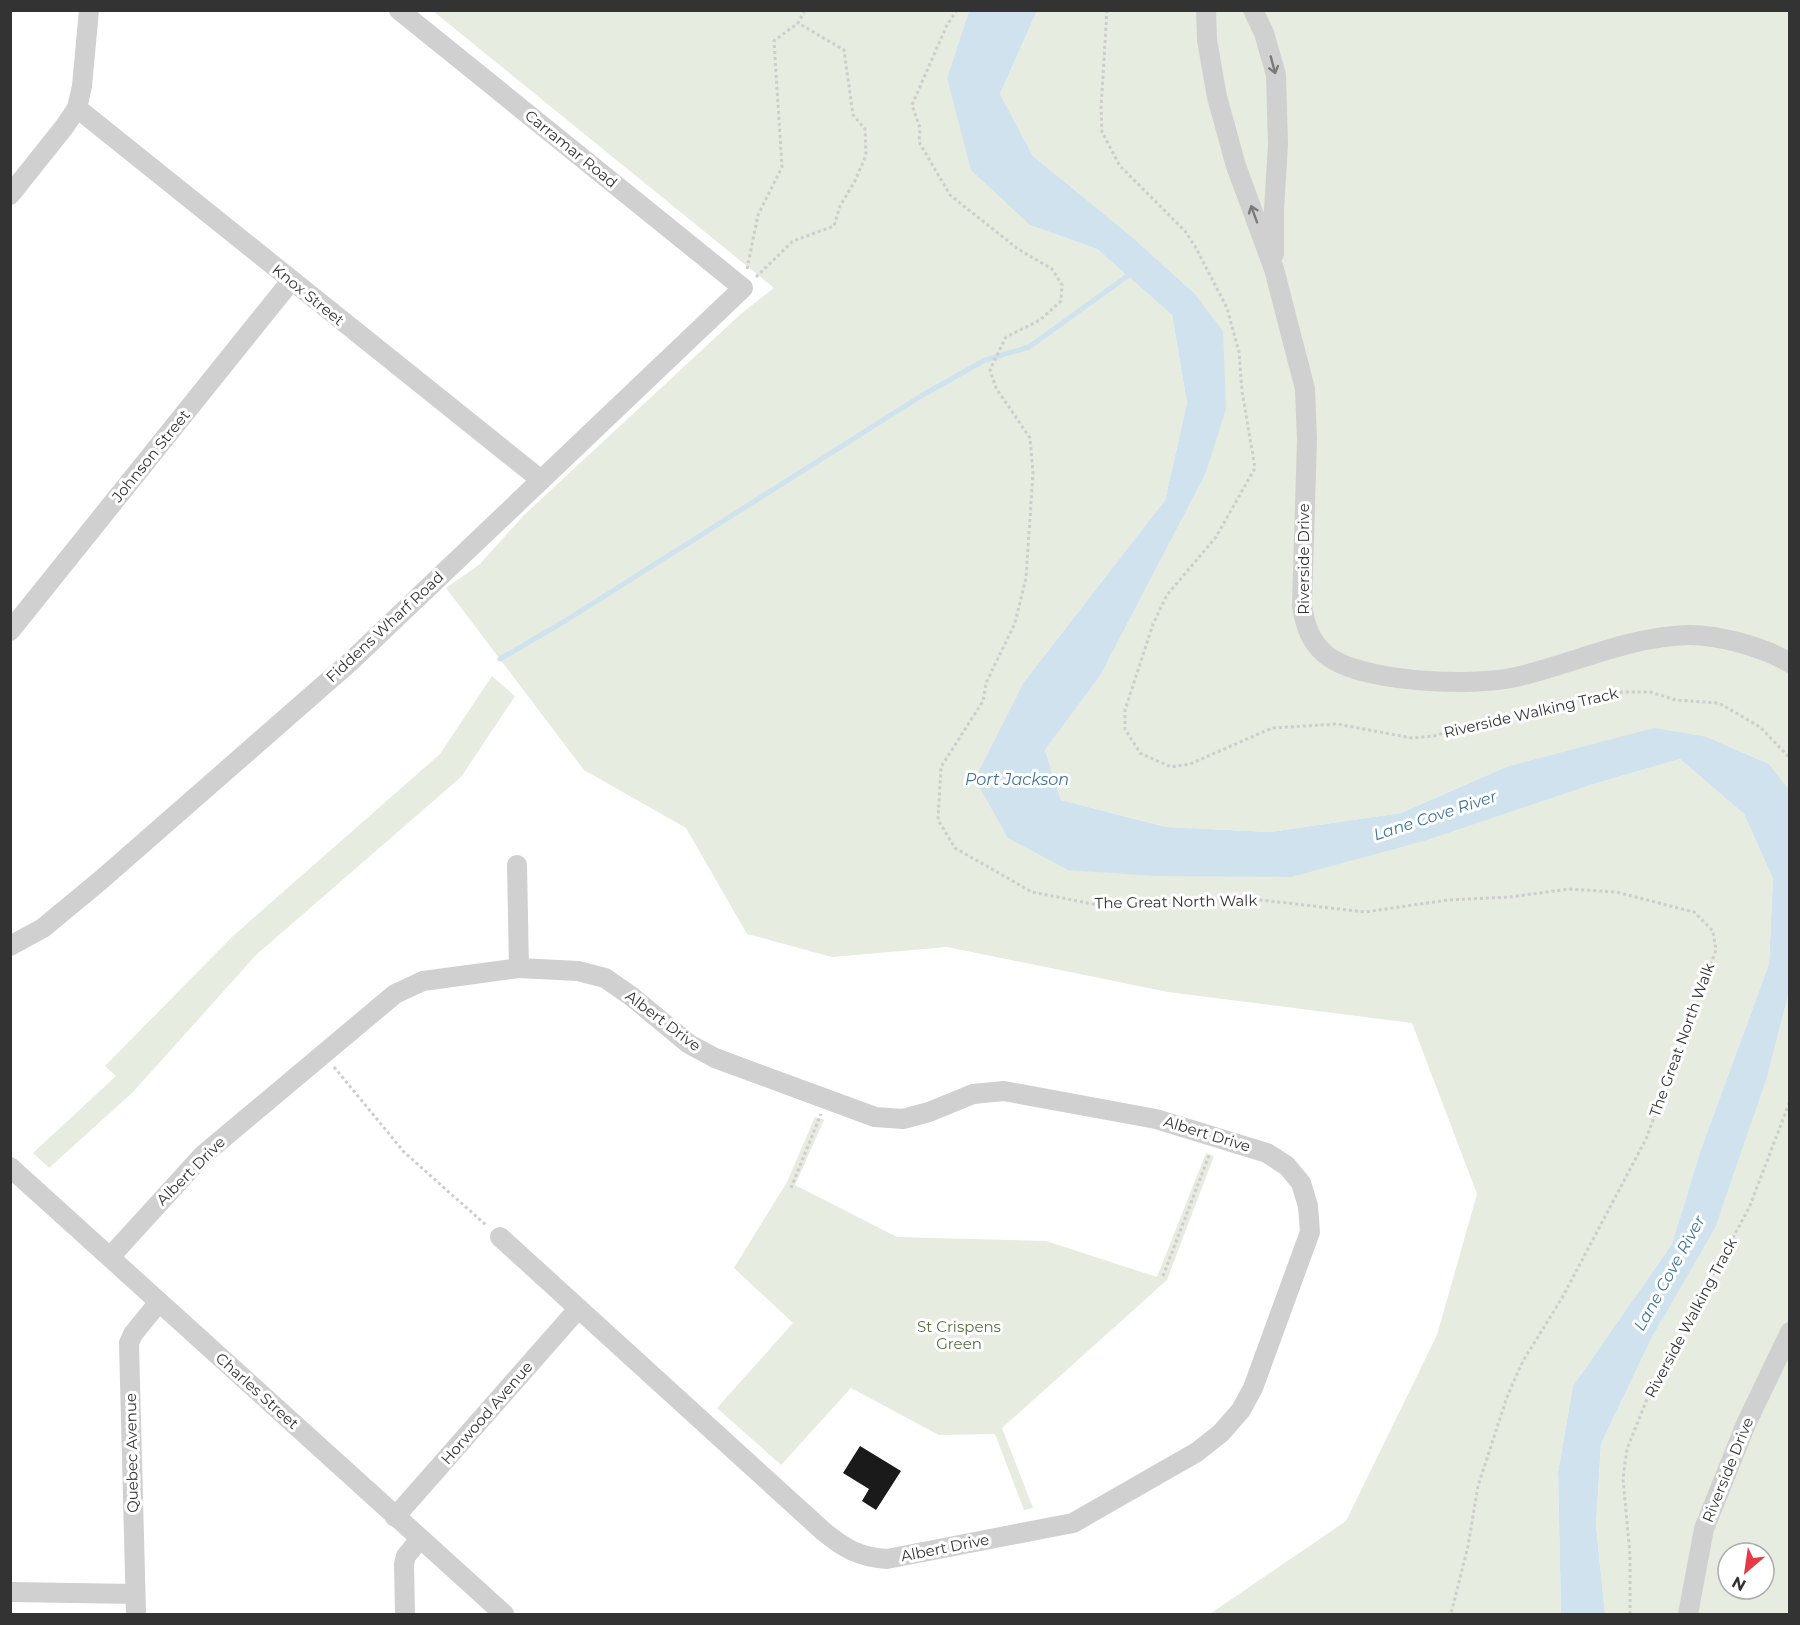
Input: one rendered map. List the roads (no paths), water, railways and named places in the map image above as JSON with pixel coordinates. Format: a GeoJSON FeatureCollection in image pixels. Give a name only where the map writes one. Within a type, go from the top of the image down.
{"type":"FeatureCollection","features":[{"type":"Feature","properties":{"kind":"street"},"geometry":{"type":"LineString","coordinates":[[10,195],[77,108],[82,86],[89,10]]}},
{"type":"Feature","properties":{"kind":"street","name":"Carramar Road"},"geometry":{"type":"LineString","coordinates":[[399,10],[743,288]]}},
{"type":"Feature","properties":{"kind":"street","name":"Riverside Drive"},"geometry":{"type":"LineString","coordinates":[[1206,10],[1207,40],[1217,97],[1236,166],[1274,269],[1305,389],[1307,440],[1302,606],[1308,633],[1314,643],[1324,654],[1350,669],[1419,680],[1479,682],[1516,677],[1651,639],[1688,635],[1720,638],[1767,652],[1790,663]]}},
{"type":"Feature","properties":{"kind":"street","name":"Riverside Drive"},"geometry":{"type":"LineString","coordinates":[[1253,10],[1264,33],[1276,75],[1278,144],[1274,210],[1274,269]]}},
{"type":"Feature","properties":{"kind":"street","name":"Knox Street"},"geometry":{"type":"LineString","coordinates":[[77,108],[541,480]]}},
{"type":"Feature","properties":{"kind":"street","name":"Johnson Street"},"geometry":{"type":"LineString","coordinates":[[10,631],[291,281]]}},
{"type":"Feature","properties":{"kind":"street","name":"Fiddens Wharf Road"},"geometry":{"type":"LineString","coordinates":[[10,946],[43,928],[101,880],[349,663],[743,288]]}},
{"type":"Feature","properties":{"kind":"street"},"geometry":{"type":"LineString","coordinates":[[517,865],[519,968]]}},
{"type":"Feature","properties":{"kind":"street","name":"Albert Drive"},"geometry":{"type":"LineString","coordinates":[[110,1257],[203,1155],[395,994],[423,981],[519,968],[578,971],[605,978],[631,996],[689,1044],[715,1058],[875,1117],[903,1119],[929,1112],[973,1094],[1004,1091],[1156,1119],[1267,1153],[1287,1166],[1301,1183],[1308,1206],[1310,1232],[1253,1388],[1241,1410],[1228,1426],[1197,1452],[1072,1523],[887,1559],[866,1557],[842,1546],[823,1531],[500,1237]]}},
{"type":"Feature","properties":{"kind":"street","name":"Charles Street"},"geometry":{"type":"LineString","coordinates":[[10,1167],[504,1614]]}},
{"type":"Feature","properties":{"kind":"street","name":"Quebec Avenue"},"geometry":{"type":"LineString","coordinates":[[136,1614],[129,1343],[133,1334],[159,1302]]}},
{"type":"Feature","properties":{"kind":"street","name":"Horwood Avenue"},"geometry":{"type":"LineString","coordinates":[[395,1516],[578,1309]]}},
{"type":"Feature","properties":{"kind":"street","name":"Riverside Drive"},"geometry":{"type":"LineString","coordinates":[[1688,1614],[1704,1528],[1746,1424],[1790,1332]]}},
{"type":"Feature","properties":{"kind":"street"},"geometry":{"type":"LineString","coordinates":[[405,1614],[404,1564],[406,1556],[420,1539]]}},
{"type":"Feature","properties":{"kind":"street"},"geometry":{"type":"LineString","coordinates":[[10,1592],[135,1594]]}},
{"type":"Feature","properties":{"kind":"water","name":"Port Jackson"},"geometry":{"type":"Polygon","coordinates":[[[969,11],[1037,11],[1000,94],[1033,156],[1131,236],[1194,293],[1223,331],[1226,409],[1205,475],[1100,676],[1045,750],[1061,800],[1166,827],[1270,832],[1401,813],[1506,767],[1654,728],[1707,737],[1769,764],[1789,789],[1789,992],[1768,1074],[1715,1228],[1653,1335],[1601,1444],[1596,1525],[1605,1614],[1561,1614],[1558,1472],[1573,1386],[1672,1244],[1700,1152],[1769,964],[1773,879],[1744,814],[1680,759],[1590,785],[1427,840],[1291,877],[1156,876],[1068,870],[1008,838],[975,779],[1024,682],[1165,500],[1187,403],[1172,315],[1097,249],[1030,225],[971,170],[947,78],[969,11]]]}},
{"type":"Feature","properties":{"kind":"waterway"},"geometry":{"type":"LineString","coordinates":[[500,659],[565,621],[921,396],[985,360],[1029,347],[1133,272]]}},
{"type":"Feature","properties":{"kind":"water label","name":"Lane Cove River"},"geometry":{"type":"Point","coordinates":[1435,815]}},
{"type":"Feature","properties":{"kind":"water label","name":"Lane Cove River"},"geometry":{"type":"Point","coordinates":[1669,1273]}},
{"type":"Feature","properties":{"kind":"park label","name":"St Crispens Green"},"geometry":{"type":"Point","coordinates":[959,1336]}}]}
